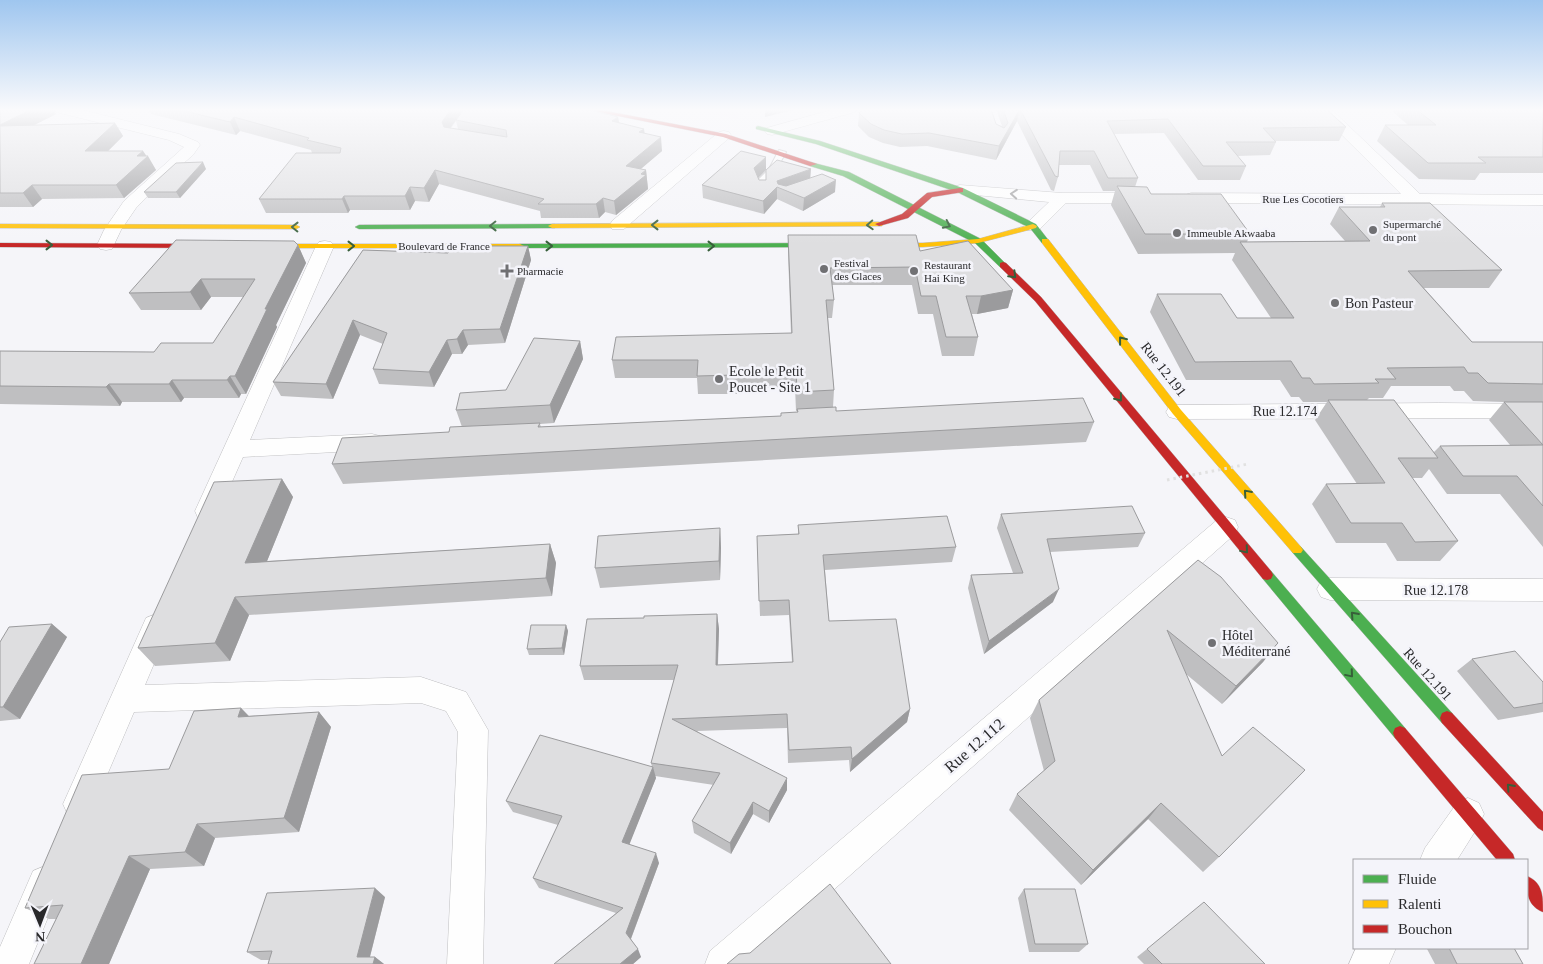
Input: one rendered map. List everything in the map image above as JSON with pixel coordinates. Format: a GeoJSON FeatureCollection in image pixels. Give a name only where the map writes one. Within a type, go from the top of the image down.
{"type":"FeatureCollection","features":[{"type":"Feature","properties":{"kind":"main road"},"geometry":{"type":"LineString","coordinates":[[788,154],[846,174],[978,241],[1038,299],[1226,527],[1506,859]]}},
{"type":"Feature","properties":{"kind":"main road","name":"Rue 12.191"},"geometry":{"type":"LineString","coordinates":[[851,154],[960,190],[1033,226],[1178,412],[1330,589],[1543,823]]}},
{"type":"Feature","properties":{"kind":"main road","name":"Boulevard de France"},"geometry":{"type":"LineString","coordinates":[[343,228],[871,225],[895,221],[915,209],[922,200],[934,194],[960,190]]}},
{"type":"Feature","properties":{"kind":"main road"},"geometry":{"type":"LineString","coordinates":[[0,226],[303,227]]}},
{"type":"Feature","properties":{"kind":"main road"},"geometry":{"type":"LineString","coordinates":[[873,245],[923,245],[978,241],[1033,226]]}},
{"type":"Feature","properties":{"kind":"main road","name":"Boulevard de France"},"geometry":{"type":"LineString","coordinates":[[245,246],[833,245]]}},
{"type":"Feature","properties":{"kind":"main road"},"geometry":{"type":"LineString","coordinates":[[2,246],[215,246]]}},
{"type":"Feature","properties":{"kind":"main road"},"geometry":{"type":"LineString","coordinates":[[1528,885],[1543,904]]}},
{"type":"Feature","properties":{"kind":"street"},"geometry":{"type":"LineString","coordinates":[[106,246],[113,226],[135,197],[186,154]]}},
{"type":"Feature","properties":{"kind":"street"},"geometry":{"type":"LineString","coordinates":[[618,225],[702,154]]}},
{"type":"Feature","properties":{"kind":"street"},"geometry":{"type":"LineString","coordinates":[[1369,154],[1416,200]]}},
{"type":"Feature","properties":{"kind":"street","name":"Rue Les Cocotiers"},"geometry":{"type":"LineString","coordinates":[[960,190],[1062,198],[1543,200]]}},
{"type":"Feature","properties":{"kind":"street"},"geometry":{"type":"LineString","coordinates":[[1033,226],[1062,198]]}},
{"type":"Feature","properties":{"kind":"street"},"geometry":{"type":"LineString","coordinates":[[199,529],[325,246]]}},
{"type":"Feature","properties":{"kind":"street","name":"Rue 12.174"},"geometry":{"type":"LineString","coordinates":[[1178,412],[1543,411]]}},
{"type":"Feature","properties":{"kind":"street"},"geometry":{"type":"LineString","coordinates":[[234,449],[393,441]]}},
{"type":"Feature","properties":{"kind":"street","name":"Rue 12.112"},"geometry":{"type":"LineString","coordinates":[[723,964],[1226,527]]}},
{"type":"Feature","properties":{"kind":"street","name":"Rue 12.178"},"geometry":{"type":"LineString","coordinates":[[1330,589],[1543,590]]}},
{"type":"Feature","properties":{"kind":"street"},"geometry":{"type":"LineString","coordinates":[[69,827],[167,601]]}},
{"type":"Feature","properties":{"kind":"street"},"geometry":{"type":"LineString","coordinates":[[124,699],[421,690],[456,701],[473,730],[465,964]]}},
{"type":"Feature","properties":{"kind":"street"},"geometry":{"type":"LineString","coordinates":[[1438,859],[1468,814]]}},
{"type":"Feature","properties":{"kind":"street"},"geometry":{"type":"LineString","coordinates":[[11,964],[54,863]]}},
{"type":"Feature","properties":{"kind":"street"},"geometry":{"type":"LineString","coordinates":[[1367,964],[1377,949]]}},
{"type":"Feature","properties":{"kind":"lane"},"geometry":{"type":"LineString","coordinates":[[762,189],[760,182],[772,170],[781,154]]}},
{"type":"Feature","properties":{"kind":"lane"},"geometry":{"type":"LineString","coordinates":[[833,179],[846,174]]}},
{"type":"Feature","properties":{"kind":"path"},"geometry":{"type":"LineString","coordinates":[[1167,480],[1248,464]]}},
{"type":"Feature","properties":{"kind":"building"},"geometry":{"type":"Polygon","coordinates":[[[0,154],[139,154],[137,156],[148,156],[116,185],[32,185],[23,193],[0,193],[0,154]]]}},
{"type":"Feature","properties":{"kind":"building"},"geometry":{"type":"Polygon","coordinates":[[[295,154],[640,154],[626,166],[646,170],[641,174],[646,175],[614,201],[603,198],[596,204],[538,204],[544,199],[435,170],[424,188],[410,187],[405,196],[344,196],[342,199],[259,199],[295,154]]]}},
{"type":"Feature","properties":{"kind":"building"},"geometry":{"type":"Polygon","coordinates":[[[738,154],[753,154],[766,157],[754,168],[759,180],[766,180],[766,170],[777,160],[811,169],[777,181],[778,184],[786,186],[822,174],[836,180],[804,198],[777,187],[763,201],[702,185],[738,154]]]}},
{"type":"Feature","properties":{"kind":"building"},"geometry":{"type":"Polygon","coordinates":[[[1044,154],[1060,154],[1058,177],[1055,176],[1044,154]]]}},
{"type":"Feature","properties":{"kind":"building"},"geometry":{"type":"Polygon","coordinates":[[[1096,154],[1125,154],[1138,178],[1108,178],[1096,154]]]}},
{"type":"Feature","properties":{"kind":"building"},"geometry":{"type":"Polygon","coordinates":[[[1194,154],[1236,154],[1246,166],[1203,166],[1194,154]]]}},
{"type":"Feature","properties":{"kind":"building"},"geometry":{"type":"Polygon","coordinates":[[[1418,154],[1543,154],[1543,157],[1478,157],[1486,163],[1428,163],[1418,154]]]}},
{"type":"Feature","properties":{"kind":"building"},"geometry":{"type":"Polygon","coordinates":[[[203,162],[176,192],[144,192],[176,163],[203,162]]]}},
{"type":"Feature","properties":{"kind":"building"},"geometry":{"type":"Polygon","coordinates":[[[1117,186],[1147,187],[1151,194],[1221,194],[1250,234],[1145,234],[1117,186]]]}},
{"type":"Feature","properties":{"kind":"building"},"geometry":{"type":"Polygon","coordinates":[[[1382,203],[1430,203],[1502,270],[1408,271],[1472,342],[1543,342],[1543,384],[1488,383],[1478,373],[1468,373],[1464,367],[1387,368],[1396,379],[1375,379],[1379,383],[1314,384],[1310,378],[1302,378],[1291,361],[1195,362],[1157,294],[1221,294],[1237,318],[1294,318],[1240,242],[1370,241],[1339,207],[1385,207],[1382,203]]]}},
{"type":"Feature","properties":{"kind":"building"},"geometry":{"type":"Polygon","coordinates":[[[788,235],[916,235],[920,251],[968,241],[1013,290],[981,296],[966,296],[978,337],[946,337],[936,296],[921,296],[915,267],[830,268],[834,300],[826,300],[834,390],[797,392],[796,369],[737,369],[736,375],[697,376],[698,360],[612,360],[616,337],[792,333],[788,235]]]}},
{"type":"Feature","properties":{"kind":"building"},"geometry":{"type":"Polygon","coordinates":[[[176,240],[294,241],[298,245],[265,309],[267,309],[235,376],[230,376],[227,380],[172,380],[169,384],[109,384],[106,387],[0,386],[0,351],[154,352],[161,343],[213,343],[255,279],[201,279],[190,292],[129,293],[176,240]]]}},
{"type":"Feature","properties":{"kind":"building"},"geometry":{"type":"Polygon","coordinates":[[[451,246],[528,246],[500,329],[463,330],[457,339],[447,340],[429,372],[373,369],[387,333],[353,320],[326,384],[273,382],[363,250],[448,253],[451,246]]]}},
{"type":"Feature","properties":{"kind":"building"},"geometry":{"type":"Polygon","coordinates":[[[534,338],[580,341],[550,405],[456,410],[460,393],[506,390],[534,338]]]}},
{"type":"Feature","properties":{"kind":"building"},"geometry":{"type":"Polygon","coordinates":[[[1083,398],[1094,422],[332,464],[342,438],[449,432],[450,427],[540,423],[538,427],[781,416],[781,413],[798,412],[797,409],[836,407],[836,411],[1083,398]]]}},
{"type":"Feature","properties":{"kind":"building"},"geometry":{"type":"Polygon","coordinates":[[[1328,400],[1394,400],[1438,458],[1398,458],[1458,541],[1415,542],[1402,523],[1351,523],[1326,484],[1385,483],[1328,400]]]}},
{"type":"Feature","properties":{"kind":"building"},"geometry":{"type":"Polygon","coordinates":[[[1504,402],[1543,402],[1543,445],[1504,402]]]}},
{"type":"Feature","properties":{"kind":"building"},"geometry":{"type":"Polygon","coordinates":[[[1543,445],[1543,506],[1517,476],[1463,476],[1440,446],[1543,445]]]}},
{"type":"Feature","properties":{"kind":"building"},"geometry":{"type":"Polygon","coordinates":[[[282,479],[245,563],[550,544],[546,578],[235,597],[215,643],[138,648],[214,482],[282,479]]]}},
{"type":"Feature","properties":{"kind":"building"},"geometry":{"type":"Polygon","coordinates":[[[1132,506],[1145,533],[1047,539],[1059,589],[989,641],[971,575],[1023,573],[1001,514],[1132,506]]]}},
{"type":"Feature","properties":{"kind":"building"},"geometry":{"type":"Polygon","coordinates":[[[947,516],[956,547],[823,555],[829,621],[896,619],[910,709],[852,759],[851,747],[789,750],[787,714],[672,719],[787,778],[769,811],[753,802],[730,843],[692,821],[720,773],[651,763],[678,665],[580,666],[587,619],[717,614],[716,665],[793,662],[789,600],[759,601],[757,536],[799,534],[798,525],[947,516]]]}},
{"type":"Feature","properties":{"kind":"building"},"geometry":{"type":"Polygon","coordinates":[[[720,528],[719,561],[595,568],[598,536],[720,528]]]}},
{"type":"Feature","properties":{"kind":"building"},"geometry":{"type":"Polygon","coordinates":[[[1198,560],[1221,577],[1278,643],[1236,686],[1167,630],[1222,756],[1253,727],[1305,770],[1219,857],[1161,803],[1093,870],[1017,794],[1055,761],[1039,700],[1198,560]]]}},
{"type":"Feature","properties":{"kind":"building"},"geometry":{"type":"Polygon","coordinates":[[[52,624],[3,707],[0,707],[0,642],[9,627],[52,624]]]}},
{"type":"Feature","properties":{"kind":"building"},"geometry":{"type":"Polygon","coordinates":[[[531,625],[566,625],[562,648],[527,649],[531,625]]]}},
{"type":"Feature","properties":{"kind":"building"},"geometry":{"type":"Polygon","coordinates":[[[1515,651],[1543,682],[1543,703],[1514,708],[1472,659],[1515,651]]]}},
{"type":"Feature","properties":{"kind":"building"},"geometry":{"type":"Polygon","coordinates":[[[241,708],[238,717],[319,712],[284,818],[197,824],[185,852],[129,856],[81,964],[34,964],[63,905],[25,908],[82,775],[169,769],[194,711],[241,708]]]}},
{"type":"Feature","properties":{"kind":"building"},"geometry":{"type":"Polygon","coordinates":[[[540,735],[653,767],[622,842],[656,853],[626,933],[638,949],[620,964],[554,964],[623,908],[533,878],[562,816],[506,801],[540,735]]]}},
{"type":"Feature","properties":{"kind":"building"},"geometry":{"type":"Polygon","coordinates":[[[830,884],[891,964],[727,964],[739,954],[750,953],[830,884]]]}},
{"type":"Feature","properties":{"kind":"building"},"geometry":{"type":"Polygon","coordinates":[[[375,888],[357,957],[375,957],[373,964],[268,964],[272,951],[247,952],[267,893],[375,888]]]}},
{"type":"Feature","properties":{"kind":"building"},"geometry":{"type":"Polygon","coordinates":[[[1024,889],[1075,889],[1088,944],[1035,944],[1024,889]]]}},
{"type":"Feature","properties":{"kind":"building"},"geometry":{"type":"Polygon","coordinates":[[[1204,902],[1265,964],[1162,964],[1147,949],[1204,902]]]}},
{"type":"Feature","properties":{"kind":"building"},"geometry":{"type":"Polygon","coordinates":[[[1450,949],[1515,949],[1523,964],[1457,964],[1450,949]]]}},
{"type":"Feature","properties":{"kind":"traffic: fast"},"geometry":{"type":"LineString","coordinates":[[853,154],[960,190],[1033,226],[1045,241]]}},
{"type":"Feature","properties":{"kind":"traffic: fast"},"geometry":{"type":"LineString","coordinates":[[813,164],[846,174],[978,241],[1003,265]]}},
{"type":"Feature","properties":{"kind":"traffic: fast"},"geometry":{"type":"LineString","coordinates":[[359,227],[552,226]]}},
{"type":"Feature","properties":{"kind":"traffic: fast"},"geometry":{"type":"LineString","coordinates":[[520,246],[826,245]]}},
{"type":"Feature","properties":{"kind":"traffic: fast"},"geometry":{"type":"LineString","coordinates":[[1297,550],[1447,718]]}},
{"type":"Feature","properties":{"kind":"traffic: fast"},"geometry":{"type":"LineString","coordinates":[[1267,575],[1400,733]]}},
{"type":"Feature","properties":{"kind":"traffic: slow"},"geometry":{"type":"LineString","coordinates":[[552,226],[879,224]]}},
{"type":"Feature","properties":{"kind":"traffic: slow"},"geometry":{"type":"LineString","coordinates":[[0,226],[296,227]]}},
{"type":"Feature","properties":{"kind":"traffic: slow"},"geometry":{"type":"LineString","coordinates":[[881,245],[923,245],[978,241],[1033,226]]}},
{"type":"Feature","properties":{"kind":"traffic: slow"},"geometry":{"type":"LineString","coordinates":[[1045,241],[1177,412],[1297,550]]}},
{"type":"Feature","properties":{"kind":"traffic: slow"},"geometry":{"type":"LineString","coordinates":[[261,246],[520,246]]}},
{"type":"Feature","properties":{"kind":"traffic: jam"},"geometry":{"type":"LineString","coordinates":[[782,154],[813,164]]}},
{"type":"Feature","properties":{"kind":"traffic: jam"},"geometry":{"type":"LineString","coordinates":[[879,224],[905,216],[930,195],[960,190]]}},
{"type":"Feature","properties":{"kind":"traffic: jam"},"geometry":{"type":"LineString","coordinates":[[0,245],[208,246]]}},
{"type":"Feature","properties":{"kind":"traffic: jam"},"geometry":{"type":"LineString","coordinates":[[1003,265],[1038,299],[1267,575]]}},
{"type":"Feature","properties":{"kind":"traffic: jam"},"geometry":{"type":"LineString","coordinates":[[1447,718],[1543,823]]}},
{"type":"Feature","properties":{"kind":"traffic: jam"},"geometry":{"type":"LineString","coordinates":[[1400,733],[1506,859]]}},
{"type":"Feature","properties":{"kind":"traffic: jam"},"geometry":{"type":"LineString","coordinates":[[1528,885],[1543,904]]}},
{"type":"Feature","properties":{"kind":"place","name":"Supermarché du pont"},"geometry":{"type":"Point","coordinates":[1373,230]}},
{"type":"Feature","properties":{"kind":"place","name":"Immeuble Akwaaba"},"geometry":{"type":"Point","coordinates":[1177,233]}},
{"type":"Feature","properties":{"kind":"place","name":"Festival des Glaces"},"geometry":{"type":"Point","coordinates":[824,269]}},
{"type":"Feature","properties":{"kind":"place","name":"Pharmacie"},"geometry":{"type":"Point","coordinates":[507,271]}},
{"type":"Feature","properties":{"kind":"place","name":"Restaurant Hai King"},"geometry":{"type":"Point","coordinates":[914,271]}},
{"type":"Feature","properties":{"kind":"place","name":"Bon Pasteur"},"geometry":{"type":"Point","coordinates":[1335,303]}},
{"type":"Feature","properties":{"kind":"place","name":"Ecole le Petit Poucet - Site 1"},"geometry":{"type":"Point","coordinates":[719,379]}},
{"type":"Feature","properties":{"kind":"place","name":"Hôtel Méditerrané"},"geometry":{"type":"Point","coordinates":[1212,643]}}]}
